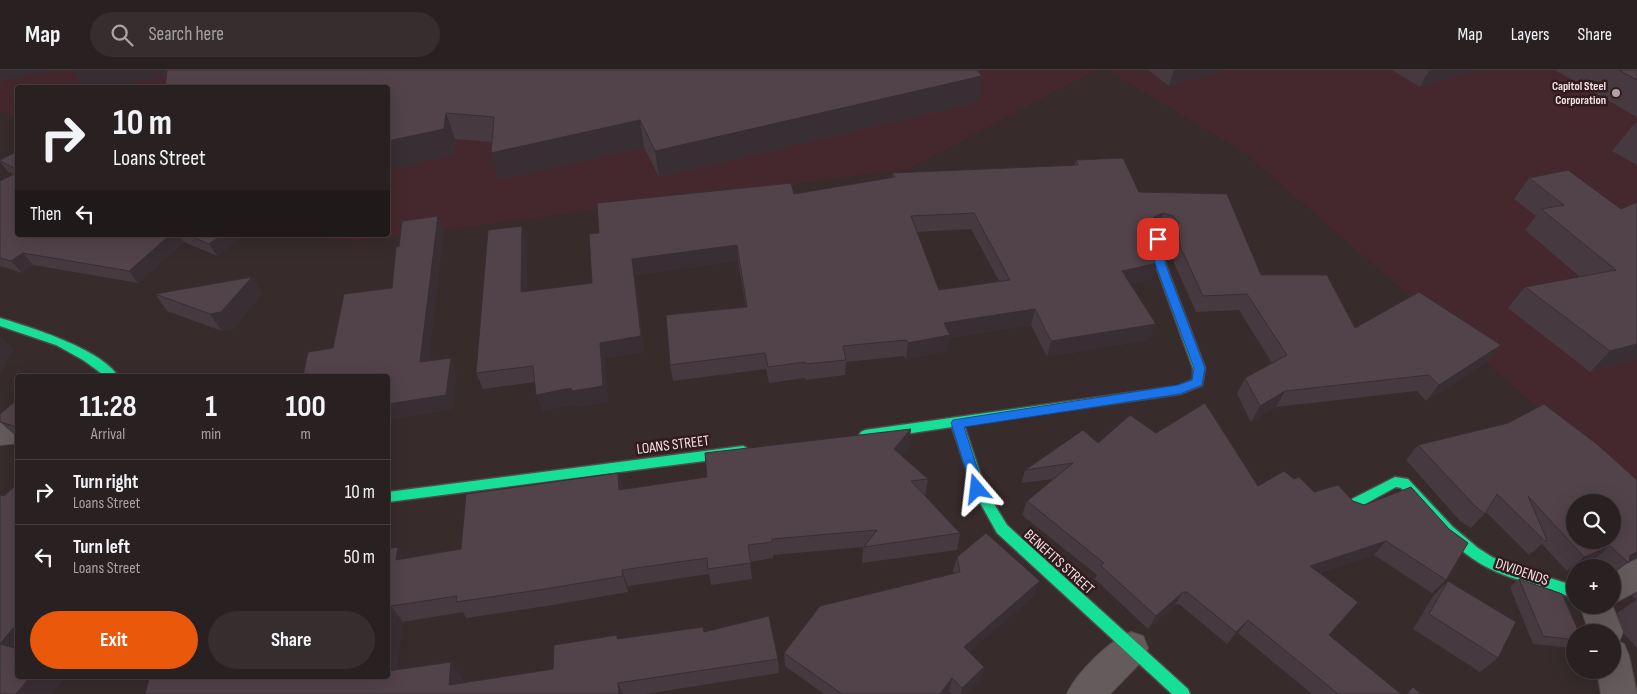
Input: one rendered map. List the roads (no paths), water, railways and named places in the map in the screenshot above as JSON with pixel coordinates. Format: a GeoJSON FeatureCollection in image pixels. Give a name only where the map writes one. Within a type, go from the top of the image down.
{"type":"FeatureCollection","features":[{"type":"Feature","properties":{"kind":"street"},"geometry":{"type":"LineString","coordinates":[[848,437],[1180,390],[1198,382],[1199,368],[1160,263],[1158,239]]}},
{"type":"Feature","properties":{"kind":"street"},"geometry":{"type":"LineString","coordinates":[[0,322],[53,338],[102,366],[110,374]]}},
{"type":"Feature","properties":{"kind":"street","name":"BENEFITS STREET"},"geometry":{"type":"LineString","coordinates":[[957,423],[977,489],[992,517],[1002,529],[1183,694]]}},
{"type":"Feature","properties":{"kind":"street"},"geometry":{"type":"LineString","coordinates":[[0,434],[15,432]]}},
{"type":"Feature","properties":{"kind":"street","name":"LOANS STREET"},"geometry":{"type":"LineString","coordinates":[[390,497],[760,449]]}},
{"type":"Feature","properties":{"kind":"street","name":"DIVIDENDS"},"geometry":{"type":"LineString","coordinates":[[1354,504],[1395,482],[1404,483],[1456,540],[1498,566],[1566,588]]}},
{"type":"Feature","properties":{"kind":"street","name":"DIVIDENDS"},"geometry":{"type":"LineString","coordinates":[[1621,586],[1637,574]]}},
{"type":"Feature","properties":{"kind":"street"},"geometry":{"type":"LineString","coordinates":[[1085,694],[1132,648]]}},
{"type":"Feature","properties":{"kind":"street"},"geometry":{"type":"LineString","coordinates":[[1616,679],[1619,694]]}},
{"type":"Feature","properties":{"kind":"place","name":"Capitol Steel Corporation"},"geometry":{"type":"Point","coordinates":[1616,93]}}]}
